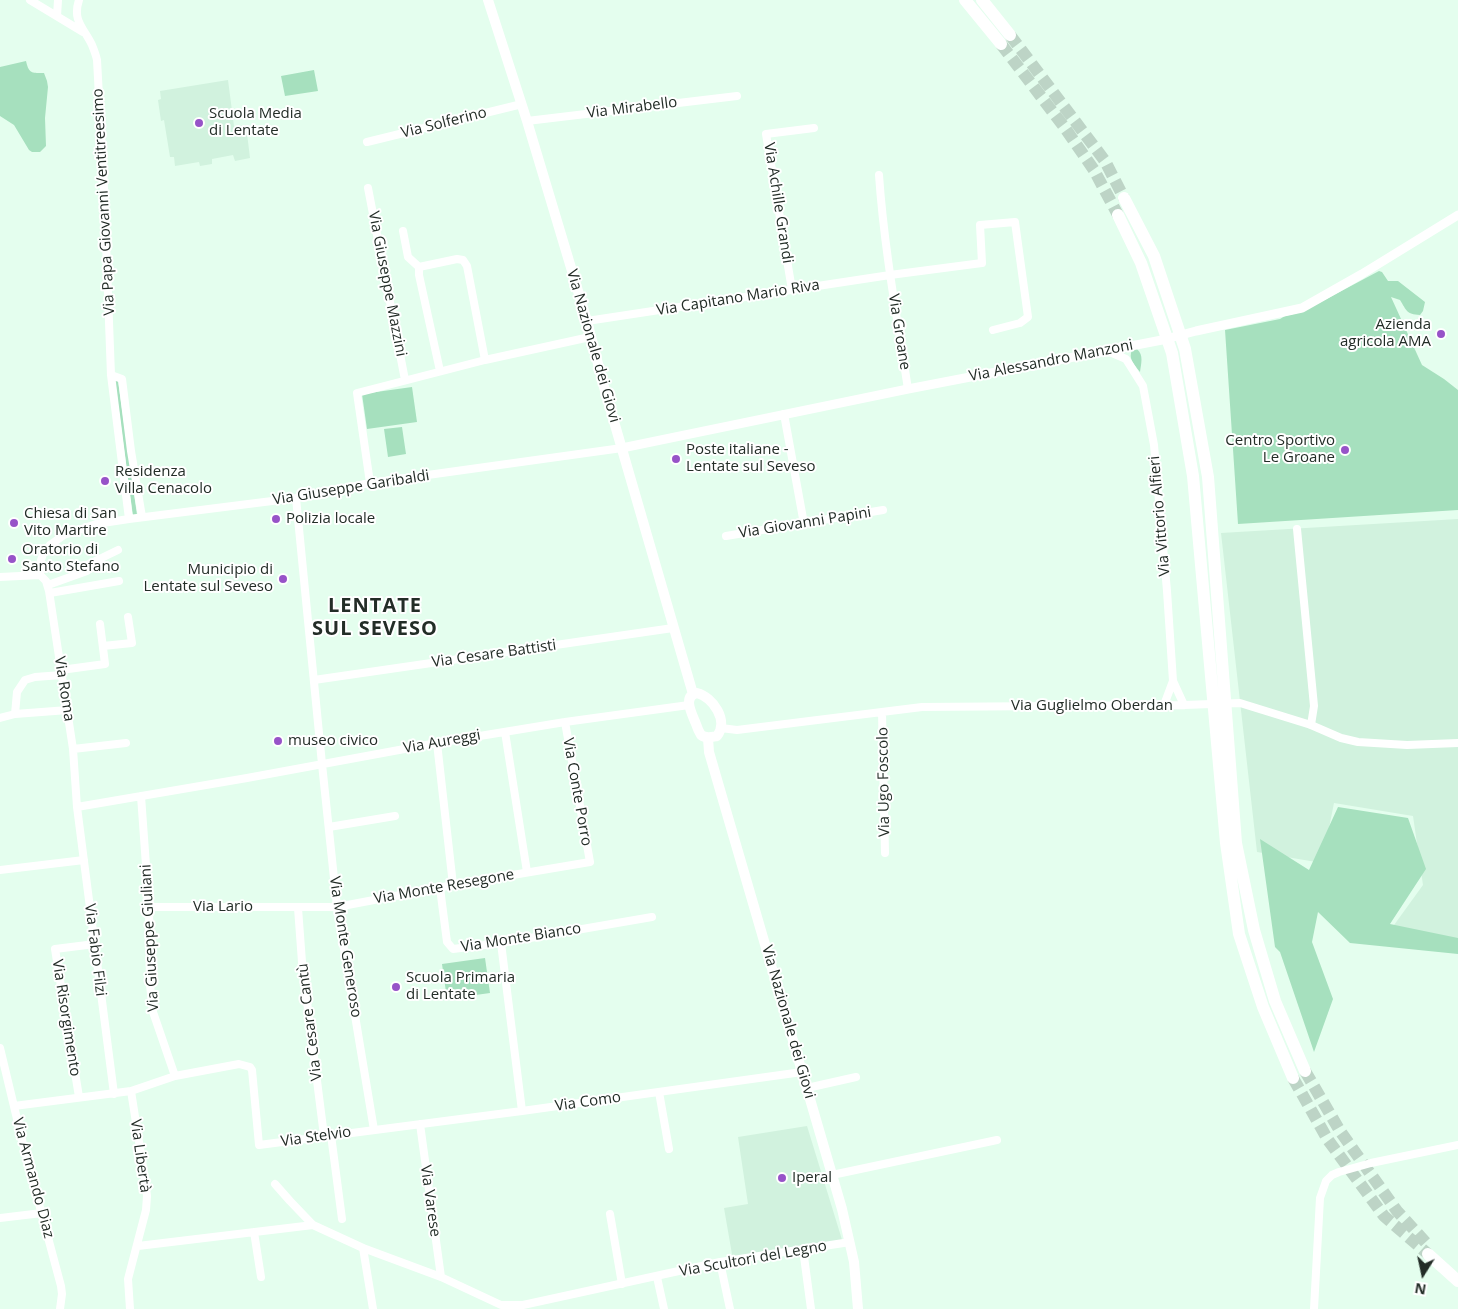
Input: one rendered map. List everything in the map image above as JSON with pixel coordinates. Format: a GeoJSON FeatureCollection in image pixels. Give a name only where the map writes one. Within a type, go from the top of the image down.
{"type":"FeatureCollection","features":[{"type":"Feature","properties":{"kind":"highway"},"geometry":{"type":"LineString","coordinates":[[965,0],[1006,40],[982,0]]}},
{"type":"Feature","properties":{"kind":"highway"},"geometry":{"type":"LineString","coordinates":[[1124,198],[1154,256],[1185,348],[1208,477],[1236,843],[1254,930],[1275,1000],[1304,1071]]}},
{"type":"Feature","properties":{"kind":"highway"},"geometry":{"type":"LineString","coordinates":[[1118,215],[1141,263],[1172,353],[1193,476],[1225,833],[1239,934],[1263,1007],[1293,1078]]}},
{"type":"Feature","properties":{"kind":"highway"},"geometry":{"type":"LineString","coordinates":[[1458,1270],[1429,1251],[1458,1281]]}},
{"type":"Feature","properties":{"kind":"main road","name":"Via Nazionale dei Giovi"},"geometry":{"type":"LineString","coordinates":[[488,0],[527,120],[587,322],[648,543],[693,694]]}},
{"type":"Feature","properties":{"kind":"main road"},"geometry":{"type":"LineString","coordinates":[[689,705],[689,698],[693,694],[702,694],[715,705],[719,713],[721,728],[717,736],[708,738]]}},
{"type":"Feature","properties":{"kind":"main road","name":"Via Nazionale dei Giovi"},"geometry":{"type":"LineString","coordinates":[[689,705],[698,729],[702,735],[708,738],[709,752],[832,1175],[854,1262],[858,1309]]}},
{"type":"Feature","properties":{"kind":"street","name":"Via Papa Giovanni Ventitreesimo"},"geometry":{"type":"LineString","coordinates":[[30,0],[83,32]]}},
{"type":"Feature","properties":{"kind":"street"},"geometry":{"type":"LineString","coordinates":[[57,16],[58,0]]}},
{"type":"Feature","properties":{"kind":"street","name":"Via Papa Giovanni Ventitreesimo"},"geometry":{"type":"LineString","coordinates":[[76,2],[77,17],[83,32],[92,44],[97,60],[111,375],[129,519]]}},
{"type":"Feature","properties":{"kind":"street","name":"Via Mirabello"},"geometry":{"type":"LineString","coordinates":[[527,120],[736,96]]}},
{"type":"Feature","properties":{"kind":"street","name":"Via Solferino"},"geometry":{"type":"LineString","coordinates":[[367,142],[522,104]]}},
{"type":"Feature","properties":{"kind":"street","name":"Via Achille Grandi"},"geometry":{"type":"LineString","coordinates":[[792,290],[766,134],[814,128]]}},
{"type":"Feature","properties":{"kind":"street","name":"Via Groane"},"geometry":{"type":"LineString","coordinates":[[879,175],[881,209],[908,389]]}},
{"type":"Feature","properties":{"kind":"street","name":"Via Giuseppe Mazzini"},"geometry":{"type":"LineString","coordinates":[[368,188],[406,380]]}},
{"type":"Feature","properties":{"kind":"street","name":"Via Alessandro Manzoni"},"geometry":{"type":"LineString","coordinates":[[622,448],[908,389],[1162,340],[1302,308],[1362,274],[1458,215]]}},
{"type":"Feature","properties":{"kind":"street","name":"Via Capitano Mario Riva"},"geometry":{"type":"LineString","coordinates":[[587,322],[890,274],[982,263],[980,225],[1015,222],[1028,317],[1020,324],[993,330]]}},
{"type":"Feature","properties":{"kind":"street"},"geometry":{"type":"LineString","coordinates":[[403,231],[408,257],[420,267]]}},
{"type":"Feature","properties":{"kind":"street"},"geometry":{"type":"LineString","coordinates":[[420,267],[457,259],[463,260],[467,266],[485,360]]}},
{"type":"Feature","properties":{"kind":"street"},"geometry":{"type":"LineString","coordinates":[[420,267],[419,275],[440,371]]}},
{"type":"Feature","properties":{"kind":"street"},"geometry":{"type":"LineString","coordinates":[[370,483],[357,393],[485,360],[590,337]]}},
{"type":"Feature","properties":{"kind":"street","name":"Via Vittorio Alfieri"},"geometry":{"type":"LineString","coordinates":[[1098,352],[1112,353],[1126,359],[1143,386],[1154,445],[1173,681],[1184,705]]}},
{"type":"Feature","properties":{"kind":"street"},"geometry":{"type":"LineString","coordinates":[[111,375],[122,379],[142,517]]}},
{"type":"Feature","properties":{"kind":"street"},"geometry":{"type":"LineString","coordinates":[[784,414],[804,524]]}},
{"type":"Feature","properties":{"kind":"street","name":"Via Giuseppe Garibaldi"},"geometry":{"type":"LineString","coordinates":[[40,575],[43,554],[50,545],[64,535],[81,528],[142,517],[296,498],[370,483],[622,448]]}},
{"type":"Feature","properties":{"kind":"street","name":"Via Monte Generoso"},"geometry":{"type":"LineString","coordinates":[[296,498],[337,906],[374,1130]]}},
{"type":"Feature","properties":{"kind":"street","name":"Via Giovanni Papini"},"geometry":{"type":"LineString","coordinates":[[726,536],[883,510]]}},
{"type":"Feature","properties":{"kind":"street"},"geometry":{"type":"LineString","coordinates":[[1297,530],[1314,706],[1311,725]]}},
{"type":"Feature","properties":{"kind":"street"},"geometry":{"type":"LineString","coordinates":[[49,589],[87,571],[85,566],[118,550]]}},
{"type":"Feature","properties":{"kind":"street"},"geometry":{"type":"LineString","coordinates":[[0,577],[40,575],[46,581],[49,589]]}},
{"type":"Feature","properties":{"kind":"street"},"geometry":{"type":"LineString","coordinates":[[49,589],[119,581]]}},
{"type":"Feature","properties":{"kind":"street","name":"Via Roma"},"geometry":{"type":"LineString","coordinates":[[49,589],[68,710],[77,806]]}},
{"type":"Feature","properties":{"kind":"street"},"geometry":{"type":"LineString","coordinates":[[103,646],[132,643],[128,617]]}},
{"type":"Feature","properties":{"kind":"street"},"geometry":{"type":"LineString","coordinates":[[15,714],[17,692],[25,680],[35,677],[62,676],[105,664],[100,624]]}},
{"type":"Feature","properties":{"kind":"street","name":"Via Cesare Battisti"},"geometry":{"type":"LineString","coordinates":[[314,680],[673,628]]}},
{"type":"Feature","properties":{"kind":"street"},"geometry":{"type":"LineString","coordinates":[[1164,705],[1173,681]]}},
{"type":"Feature","properties":{"kind":"street","name":"Via Guglielmo Oberdan"},"geometry":{"type":"LineString","coordinates":[[721,728],[737,730],[922,707],[1240,703],[1311,725],[1341,738],[1358,742],[1407,745],[1458,743]]}},
{"type":"Feature","properties":{"kind":"street","name":"Via Aureggi"},"geometry":{"type":"LineString","coordinates":[[77,806],[436,743],[565,722],[689,705]]}},
{"type":"Feature","properties":{"kind":"street"},"geometry":{"type":"LineString","coordinates":[[0,718],[15,714],[68,710]]}},
{"type":"Feature","properties":{"kind":"street","name":"Via Ugo Foscolo"},"geometry":{"type":"LineString","coordinates":[[882,712],[885,853]]}},
{"type":"Feature","properties":{"kind":"street","name":"Via Conte Porro"},"geometry":{"type":"LineString","coordinates":[[565,722],[590,862]]}},
{"type":"Feature","properties":{"kind":"street"},"geometry":{"type":"LineString","coordinates":[[504,732],[526,872]]}},
{"type":"Feature","properties":{"kind":"street"},"geometry":{"type":"LineString","coordinates":[[73,750],[126,743]]}},
{"type":"Feature","properties":{"kind":"street"},"geometry":{"type":"LineString","coordinates":[[436,743],[453,885]]}},
{"type":"Feature","properties":{"kind":"street","name":"Via Giuseppe Giuliani"},"geometry":{"type":"LineString","coordinates":[[141,796],[149,907],[150,985],[153,1012],[175,1076]]}},
{"type":"Feature","properties":{"kind":"street","name":"Via Fabio Filzi"},"geometry":{"type":"LineString","coordinates":[[77,806],[114,1094]]}},
{"type":"Feature","properties":{"kind":"street"},"geometry":{"type":"LineString","coordinates":[[328,827],[395,816]]}},
{"type":"Feature","properties":{"kind":"street"},"geometry":{"type":"LineString","coordinates":[[0,870],[84,860]]}},
{"type":"Feature","properties":{"kind":"street","name":"Via Monte Resegone"},"geometry":{"type":"LineString","coordinates":[[298,908],[337,906],[590,862]]}},
{"type":"Feature","properties":{"kind":"street","name":"Via Monte Bianco"},"geometry":{"type":"LineString","coordinates":[[440,888],[447,942],[453,949],[652,918]]}},
{"type":"Feature","properties":{"kind":"street","name":"Via Lario"},"geometry":{"type":"LineString","coordinates":[[149,907],[298,908]]}},
{"type":"Feature","properties":{"kind":"street","name":"Via Cesare Cantù"},"geometry":{"type":"LineString","coordinates":[[298,908],[302,962],[327,1136],[342,1219]]}},
{"type":"Feature","properties":{"kind":"street"},"geometry":{"type":"LineString","coordinates":[[501,943],[522,1111]]}},
{"type":"Feature","properties":{"kind":"street","name":"Via Risorgimento"},"geometry":{"type":"LineString","coordinates":[[79,1098],[55,949],[95,944]]}},
{"type":"Feature","properties":{"kind":"street","name":"Via Armando Diaz"},"geometry":{"type":"LineString","coordinates":[[0,1048],[22,1144],[61,1286],[60,1309]]}},
{"type":"Feature","properties":{"kind":"street","name":"Via Stelvio"},"geometry":{"type":"LineString","coordinates":[[175,1076],[240,1064],[250,1067],[252,1070],[259,1145],[374,1130]]}},
{"type":"Feature","properties":{"kind":"street","name":"Via Como"},"geometry":{"type":"LineString","coordinates":[[374,1130],[802,1072]]}},
{"type":"Feature","properties":{"kind":"street"},"geometry":{"type":"LineString","coordinates":[[14,1106],[131,1091],[175,1076]]}},
{"type":"Feature","properties":{"kind":"street"},"geometry":{"type":"LineString","coordinates":[[807,1088],[856,1077]]}},
{"type":"Feature","properties":{"kind":"street","name":"Via Libertà"},"geometry":{"type":"LineString","coordinates":[[130,1309],[128,1278],[146,1210],[145,1180],[131,1091]]}},
{"type":"Feature","properties":{"kind":"street"},"geometry":{"type":"LineString","coordinates":[[659,1092],[669,1149]]}},
{"type":"Feature","properties":{"kind":"street","name":"Via Varese"},"geometry":{"type":"LineString","coordinates":[[420,1124],[441,1278]]}},
{"type":"Feature","properties":{"kind":"street"},"geometry":{"type":"LineString","coordinates":[[832,1175],[997,1140]]}},
{"type":"Feature","properties":{"kind":"street"},"geometry":{"type":"LineString","coordinates":[[1314,1309],[1320,1198],[1326,1181],[1332,1175],[1339,1172],[1371,1163],[1458,1145]]}},
{"type":"Feature","properties":{"kind":"street"},"geometry":{"type":"LineString","coordinates":[[276,1184],[313,1225]]}},
{"type":"Feature","properties":{"kind":"street"},"geometry":{"type":"LineString","coordinates":[[0,1218],[42,1212]]}},
{"type":"Feature","properties":{"kind":"street"},"geometry":{"type":"LineString","coordinates":[[610,1214],[622,1284]]}},
{"type":"Feature","properties":{"kind":"street"},"geometry":{"type":"LineString","coordinates":[[138,1246],[313,1225]]}},
{"type":"Feature","properties":{"kind":"street","name":"Via Scultori del Legno"},"geometry":{"type":"LineString","coordinates":[[313,1225],[363,1248],[441,1278],[501,1305],[523,1305],[720,1262],[850,1242]]}},
{"type":"Feature","properties":{"kind":"street"},"geometry":{"type":"LineString","coordinates":[[254,1232],[261,1277]]}},
{"type":"Feature","properties":{"kind":"street"},"geometry":{"type":"LineString","coordinates":[[363,1248],[373,1309]]}},
{"type":"Feature","properties":{"kind":"street"},"geometry":{"type":"LineString","coordinates":[[803,1249],[811,1309]]}},
{"type":"Feature","properties":{"kind":"street"},"geometry":{"type":"LineString","coordinates":[[720,1262],[730,1309]]}},
{"type":"Feature","properties":{"kind":"street","name":"Via Scultori del Legno"},"geometry":{"type":"LineString","coordinates":[[657,1277],[664,1309]]}},
{"type":"Feature","properties":{"kind":"shaded area","name":"Scuola Media di Lentate"},"geometry":{"type":"Polygon","coordinates":[[[228,80],[234,126],[246,125],[250,158],[235,161],[233,155],[212,159],[212,164],[200,166],[199,162],[175,166],[174,157],[170,157],[164,120],[161,121],[158,100],[161,99],[160,91],[228,80]]]}},
{"type":"Feature","properties":{"kind":"shaded area"},"geometry":{"type":"Polygon","coordinates":[[[1458,519],[1458,941],[1389,932],[1423,885],[1413,816],[1334,803],[1322,863],[1257,852],[1221,533],[1458,519]]]}},
{"type":"Feature","properties":{"kind":"shaded area"},"geometry":{"type":"Polygon","coordinates":[[[807,1126],[843,1243],[733,1260],[724,1208],[748,1204],[738,1137],[807,1126]]]}},
{"type":"Feature","properties":{"kind":"green space"},"geometry":{"type":"Polygon","coordinates":[[[26,61],[30,71],[44,73],[48,87],[45,118],[46,146],[40,152],[29,150],[14,125],[0,116],[0,67],[26,61]]]}},
{"type":"Feature","properties":{"kind":"green space"},"geometry":{"type":"Polygon","coordinates":[[[314,70],[318,91],[285,96],[281,76],[314,70]]]}},
{"type":"Feature","properties":{"kind":"green space","name":"Centro Sportivo Le Groane"},"geometry":{"type":"Polygon","coordinates":[[[1379,271],[1382,272],[1388,281],[1398,281],[1425,302],[1420,315],[1415,315],[1407,311],[1400,300],[1391,297],[1422,365],[1458,390],[1458,510],[1238,524],[1225,330],[1280,319],[1302,312],[1379,271]]]}},
{"type":"Feature","properties":{"kind":"green space"},"geometry":{"type":"Polygon","coordinates":[[[1137,349],[1141,357],[1140,372],[1132,361],[1131,356],[1132,350],[1137,349]]]}},
{"type":"Feature","properties":{"kind":"green space"},"geometry":{"type":"Polygon","coordinates":[[[115,381],[118,381],[137,515],[133,516],[115,381]]]}},
{"type":"Feature","properties":{"kind":"green space"},"geometry":{"type":"Polygon","coordinates":[[[412,387],[417,422],[367,429],[362,394],[412,387]]]}},
{"type":"Feature","properties":{"kind":"green space"},"geometry":{"type":"Polygon","coordinates":[[[402,427],[406,454],[388,457],[384,429],[402,427]]]}},
{"type":"Feature","properties":{"kind":"green space"},"geometry":{"type":"Polygon","coordinates":[[[1338,807],[1408,818],[1426,869],[1390,924],[1458,938],[1458,954],[1350,943],[1318,912],[1312,942],[1333,999],[1314,1052],[1280,952],[1275,947],[1260,839],[1309,870],[1338,807]]]}},
{"type":"Feature","properties":{"kind":"green space"},"geometry":{"type":"Polygon","coordinates":[[[485,958],[490,993],[447,999],[442,964],[485,958]]]}},
{"type":"Feature","properties":{"kind":"tunnel"},"geometry":{"type":"LineString","coordinates":[[1010,35],[1105,161],[1124,198]]}},
{"type":"Feature","properties":{"kind":"tunnel"},"geometry":{"type":"LineString","coordinates":[[1001,44],[1065,128],[1094,170],[1118,215]]}},
{"type":"Feature","properties":{"kind":"tunnel"},"geometry":{"type":"LineString","coordinates":[[1305,1071],[1340,1131],[1397,1211],[1428,1245]]}},
{"type":"Feature","properties":{"kind":"tunnel"},"geometry":{"type":"LineString","coordinates":[[1293,1078],[1328,1140],[1384,1216],[1428,1254]]}},
{"type":"Feature","properties":{"kind":"place","name":"Scuola Media di Lentate"},"geometry":{"type":"Point","coordinates":[199,123]}},
{"type":"Feature","properties":{"kind":"place","name":"Azienda agricola AMA"},"geometry":{"type":"Point","coordinates":[1441,334]}},
{"type":"Feature","properties":{"kind":"place","name":"Centro Sportivo Le Groane"},"geometry":{"type":"Point","coordinates":[1345,450]}},
{"type":"Feature","properties":{"kind":"place","name":"Poste italiane - Lentate sul Seveso"},"geometry":{"type":"Point","coordinates":[676,459]}},
{"type":"Feature","properties":{"kind":"place","name":"Residenza Villa Cenacolo"},"geometry":{"type":"Point","coordinates":[105,481]}},
{"type":"Feature","properties":{"kind":"place","name":"Polizia locale"},"geometry":{"type":"Point","coordinates":[276,519]}},
{"type":"Feature","properties":{"kind":"place","name":"Chiesa di San Vito Martire"},"geometry":{"type":"Point","coordinates":[14,523]}},
{"type":"Feature","properties":{"kind":"place","name":"Oratorio di Santo Stefano"},"geometry":{"type":"Point","coordinates":[12,559]}},
{"type":"Feature","properties":{"kind":"place","name":"Municipio di Lentate sul Seveso"},"geometry":{"type":"Point","coordinates":[283,579]}},
{"type":"Feature","properties":{"kind":"place","name":"museo civico"},"geometry":{"type":"Point","coordinates":[278,741]}},
{"type":"Feature","properties":{"kind":"place","name":"Scuola Primaria di Lentate"},"geometry":{"type":"Point","coordinates":[396,987]}},
{"type":"Feature","properties":{"kind":"place","name":"Iperal"},"geometry":{"type":"Point","coordinates":[782,1178]}},
{"type":"Feature","properties":{"kind":"district","name":"LENTATE SUL SEVESO"},"geometry":{"type":"Point","coordinates":[375,618]}}]}
